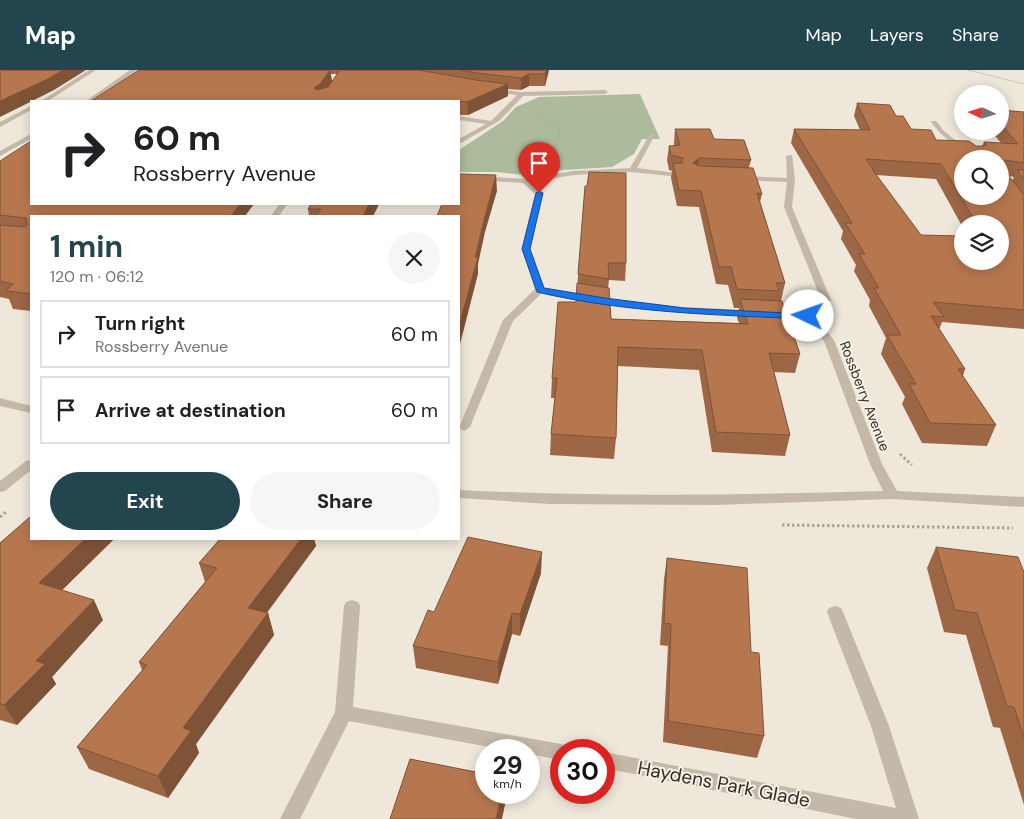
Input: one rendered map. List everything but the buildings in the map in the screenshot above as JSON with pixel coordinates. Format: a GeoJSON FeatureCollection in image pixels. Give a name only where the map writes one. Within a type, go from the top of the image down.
{"type":"FeatureCollection","features":[{"type":"Feature","properties":{"kind":"street"},"geometry":{"type":"LineString","coordinates":[[46,100],[92,70]]}},
{"type":"Feature","properties":{"kind":"street"},"geometry":{"type":"LineString","coordinates":[[90,100],[134,70]]}},
{"type":"Feature","properties":{"kind":"street"},"geometry":{"type":"LineString","coordinates":[[486,90],[521,94],[605,92]]}},
{"type":"Feature","properties":{"kind":"street"},"geometry":{"type":"LineString","coordinates":[[460,141],[492,123],[521,94]]}},
{"type":"Feature","properties":{"kind":"street"},"geometry":{"type":"LineString","coordinates":[[0,125],[30,109]]}},
{"type":"Feature","properties":{"kind":"street"},"geometry":{"type":"LineString","coordinates":[[7,114],[22,114]]}},
{"type":"Feature","properties":{"kind":"street"},"geometry":{"type":"LineString","coordinates":[[460,118],[492,123]]}},
{"type":"Feature","properties":{"kind":"street"},"geometry":{"type":"LineString","coordinates":[[934,122],[942,132],[965,150]]}},
{"type":"Feature","properties":{"kind":"street"},"geometry":{"type":"LineString","coordinates":[[632,170],[652,135]]}},
{"type":"Feature","properties":{"kind":"street"},"geometry":{"type":"LineString","coordinates":[[0,154],[30,137]]}},
{"type":"Feature","properties":{"kind":"street"},"geometry":{"type":"LineString","coordinates":[[540,290],[605,301],[684,310],[808,316],[826,300],[788,207],[792,180],[790,156]]}},
{"type":"Feature","properties":{"kind":"street"},"geometry":{"type":"LineString","coordinates":[[460,177],[525,181],[574,173],[632,170],[676,175]]}},
{"type":"Feature","properties":{"kind":"street"},"geometry":{"type":"LineString","coordinates":[[735,178],[792,180]]}},
{"type":"Feature","properties":{"kind":"street"},"geometry":{"type":"LineString","coordinates":[[525,181],[539,193],[526,249],[540,290]]}},
{"type":"Feature","properties":{"kind":"street"},"geometry":{"type":"LineString","coordinates":[[464,427],[508,320],[540,290]]}},
{"type":"Feature","properties":{"kind":"street","name":"Rossberry Avenue"},"geometry":{"type":"LineString","coordinates":[[808,316],[829,340],[876,464],[892,495]]}},
{"type":"Feature","properties":{"kind":"street"},"geometry":{"type":"LineString","coordinates":[[0,402],[30,410]]}},
{"type":"Feature","properties":{"kind":"street"},"geometry":{"type":"LineString","coordinates":[[0,488],[30,465]]}},
{"type":"Feature","properties":{"kind":"street"},"geometry":{"type":"LineString","coordinates":[[460,494],[550,499],[716,500],[892,495],[1024,502]]}},
{"type":"Feature","properties":{"kind":"street"},"geometry":{"type":"LineString","coordinates":[[290,819],[344,712],[352,606]]}},
{"type":"Feature","properties":{"kind":"street"},"geometry":{"type":"LineString","coordinates":[[835,612],[880,726],[909,819]]}},
{"type":"Feature","properties":{"kind":"street"},"geometry":{"type":"LineString","coordinates":[[344,712],[550,750]]}},
{"type":"Feature","properties":{"kind":"street","name":"Haydens Park Glade"},"geometry":{"type":"LineString","coordinates":[[615,762],[903,819]]}},
{"type":"Feature","properties":{"kind":"path"},"geometry":{"type":"LineString","coordinates":[[968,70],[1024,84]]}},
{"type":"Feature","properties":{"kind":"path"},"geometry":{"type":"LineString","coordinates":[[505,111],[529,114],[558,124],[561,133],[555,149],[543,162],[538,179]]}},
{"type":"Feature","properties":{"kind":"green space"},"geometry":{"type":"Polygon","coordinates":[[[640,94],[660,139],[642,139],[634,154],[612,167],[523,175],[497,172],[460,172],[460,149],[503,121],[516,107],[539,97],[640,94]]]}},
{"type":"Feature","properties":{"kind":"route"},"geometry":{"type":"LineString","coordinates":[[539,193],[526,249],[540,290],[605,301],[684,310],[808,316]]}}]}
